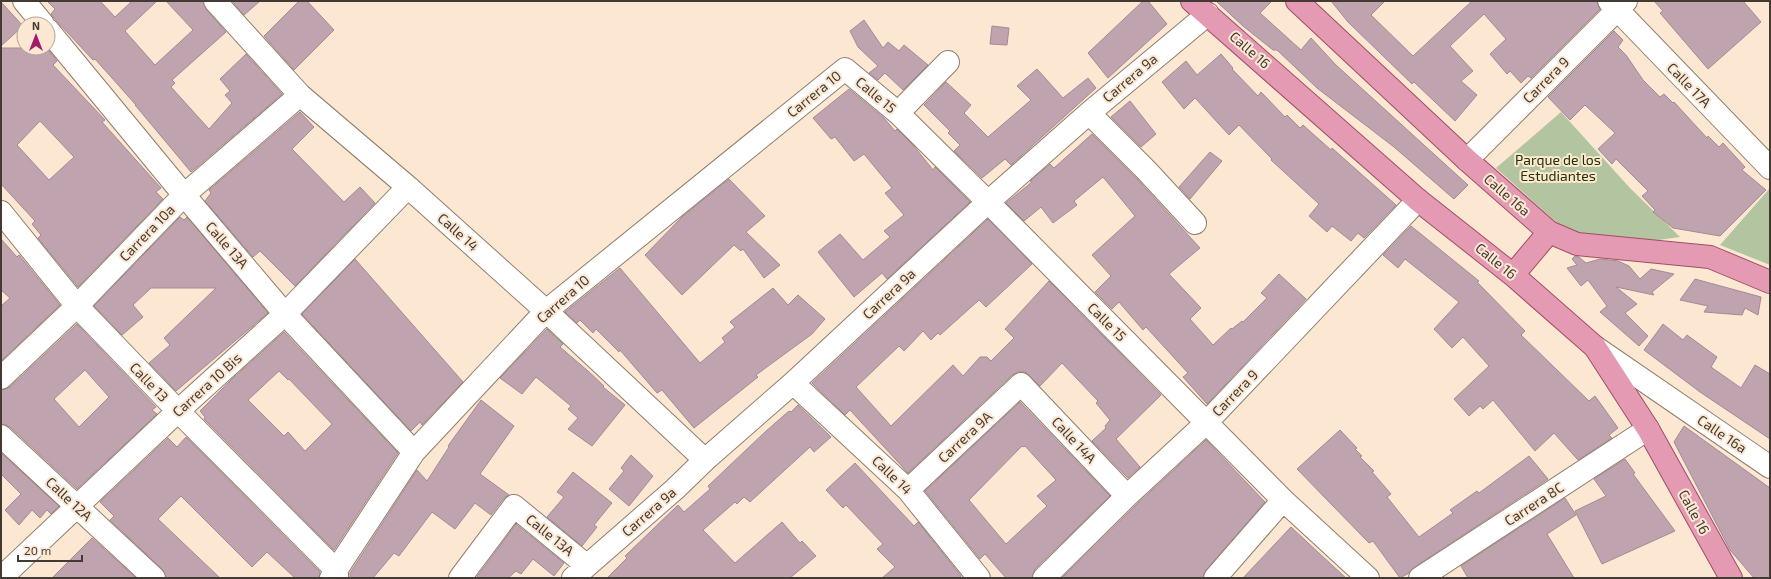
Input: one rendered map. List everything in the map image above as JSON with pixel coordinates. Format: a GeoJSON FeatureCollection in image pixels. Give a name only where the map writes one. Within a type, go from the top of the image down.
{"type":"FeatureCollection","features":[{"type":"Feature","properties":{"kind":"main road","name":"Calle 16a"},"geometry":{"type":"LineString","coordinates":[[1297,1],[1467,160],[1549,232],[1577,244],[1710,257],[1770,282]]}},
{"type":"Feature","properties":{"kind":"main road","name":"Calle 16"},"geometry":{"type":"LineString","coordinates":[[1200,7],[1418,200],[1514,275],[1595,347],[1648,429],[1732,578]]}},
{"type":"Feature","properties":{"kind":"main road"},"geometry":{"type":"LineString","coordinates":[[1514,275],[1549,232]]}},
{"type":"Feature","properties":{"kind":"street"},"geometry":{"type":"LineString","coordinates":[[24,1],[36,16]]}},
{"type":"Feature","properties":{"kind":"street","name":"Calle 14"},"geometry":{"type":"LineString","coordinates":[[215,1],[300,95],[408,187],[546,311],[705,460]]}},
{"type":"Feature","properties":{"kind":"street","name":"Carrera 9"},"geometry":{"type":"LineString","coordinates":[[1467,160],[1617,4]]}},
{"type":"Feature","properties":{"kind":"street","name":"Calle 17A"},"geometry":{"type":"LineString","coordinates":[[1617,4],[1770,168]]}},
{"type":"Feature","properties":{"kind":"street","name":"Carrera 9a"},"geometry":{"type":"LineString","coordinates":[[580,572],[793,383],[988,202],[1089,113],[1200,7]]}},
{"type":"Feature","properties":{"kind":"street","name":"Calle 13A"},"geometry":{"type":"LineString","coordinates":[[56,40],[184,196],[286,314],[414,452]]}},
{"type":"Feature","properties":{"kind":"street"},"geometry":{"type":"LineString","coordinates":[[898,113],[948,62]]}},
{"type":"Feature","properties":{"kind":"street","name":"Calle 15"},"geometry":{"type":"LineString","coordinates":[[845,69],[898,113],[1283,500],[1368,578]]}},
{"type":"Feature","properties":{"kind":"street","name":"Carrera 10"},"geometry":{"type":"LineString","coordinates":[[335,576],[414,452],[546,311],[845,69]]}},
{"type":"Feature","properties":{"kind":"street","name":"Carrera 10a"},"geometry":{"type":"LineString","coordinates":[[1,378],[77,306],[184,196],[300,95]]}},
{"type":"Feature","properties":{"kind":"street"},"geometry":{"type":"LineString","coordinates":[[1089,113],[1146,170],[1195,223]]}},
{"type":"Feature","properties":{"kind":"street","name":"Carrera 10 Bis"},"geometry":{"type":"LineString","coordinates":[[1,578],[178,411],[286,314],[408,187]]}},
{"type":"Feature","properties":{"kind":"street","name":"Carrera 9"},"geometry":{"type":"LineString","coordinates":[[1044,578],[1127,496],[1206,423],[1418,200]]}},
{"type":"Feature","properties":{"kind":"street","name":"Calle 13"},"geometry":{"type":"LineString","coordinates":[[1,212],[77,306],[335,576]]}},
{"type":"Feature","properties":{"kind":"street","name":"Calle 16a"},"geometry":{"type":"LineString","coordinates":[[1595,347],[1770,467]]}},
{"type":"Feature","properties":{"kind":"street","name":"Calle 14"},"geometry":{"type":"LineString","coordinates":[[793,383],[908,490],[979,578]]}},
{"type":"Feature","properties":{"kind":"street","name":"Carrera 9A"},"geometry":{"type":"LineString","coordinates":[[908,490],[1021,384]]}},
{"type":"Feature","properties":{"kind":"street","name":"Calle 14A"},"geometry":{"type":"LineString","coordinates":[[1021,384],[1127,496]]}},
{"type":"Feature","properties":{"kind":"street","name":"Carrera 8C"},"geometry":{"type":"LineString","coordinates":[[1420,578],[1648,429]]}},
{"type":"Feature","properties":{"kind":"street","name":"Calle 12A"},"geometry":{"type":"LineString","coordinates":[[1,436],[154,578]]}},
{"type":"Feature","properties":{"kind":"street"},"geometry":{"type":"LineString","coordinates":[[1215,578],[1283,500]]}},
{"type":"Feature","properties":{"kind":"street","name":"Calle 13A"},"geometry":{"type":"LineString","coordinates":[[460,578],[514,506],[580,572]]}},
{"type":"Feature","properties":{"kind":"green space","name":"Parque de los Estudiantes"},"geometry":{"type":"Polygon","coordinates":[[[1561,112],[1630,188],[1680,237],[1644,242],[1567,232],[1496,168],[1561,112]]]}},
{"type":"Feature","properties":{"kind":"green space"},"geometry":{"type":"Polygon","coordinates":[[[1770,188],[1770,265],[1720,245],[1770,188]]]}},
{"type":"Feature","properties":{"kind":"building"},"geometry":{"type":"Polygon","coordinates":[[[47,1],[100,1],[115,17],[132,1],[157,1],[125,31],[155,65],[193,30],[166,1],[203,1],[206,9],[226,32],[172,80],[175,83],[171,87],[209,129],[232,103],[225,95],[230,91],[220,79],[246,54],[282,94],[191,172],[136,105],[95,59],[93,60],[56,20],[56,16],[52,16],[51,14],[55,9],[47,1]]]}},
{"type":"Feature","properties":{"kind":"building"},"geometry":{"type":"Polygon","coordinates":[[[232,1],[260,1],[244,15],[232,1]]]}},
{"type":"Feature","properties":{"kind":"building"},"geometry":{"type":"Polygon","coordinates":[[[299,1],[307,1],[334,30],[294,70],[264,36],[299,1]]]}},
{"type":"Feature","properties":{"kind":"building"},"geometry":{"type":"Polygon","coordinates":[[[1143,1],[1148,1],[1167,24],[1108,78],[1088,53],[1143,1]]]}},
{"type":"Feature","properties":{"kind":"building"},"geometry":{"type":"Polygon","coordinates":[[[1216,1],[1272,1],[1260,13],[1301,50],[1311,38],[1336,65],[1468,185],[1454,199],[1394,147],[1317,88],[1277,50],[1273,50],[1243,26],[1216,1]]]}},
{"type":"Feature","properties":{"kind":"building"},"geometry":{"type":"Polygon","coordinates":[[[1331,1],[1385,1],[1371,15],[1413,56],[1472,1],[1597,1],[1600,9],[1531,78],[1528,76],[1521,83],[1510,71],[1507,74],[1490,54],[1506,39],[1484,14],[1450,46],[1473,71],[1461,81],[1477,95],[1455,121],[1414,82],[1412,84],[1348,22],[1331,1]]]}},
{"type":"Feature","properties":{"kind":"building"},"geometry":{"type":"Polygon","coordinates":[[[1654,1],[1743,1],[1761,22],[1708,69],[1660,13],[1663,11],[1654,1]]]}},
{"type":"Feature","properties":{"kind":"building"},"geometry":{"type":"Polygon","coordinates":[[[1,2],[16,18],[16,32],[1,46],[1,2]]]}},
{"type":"Feature","properties":{"kind":"building"},"geometry":{"type":"Polygon","coordinates":[[[864,20],[883,48],[888,42],[899,51],[904,45],[928,65],[903,90],[885,73],[878,80],[869,73],[878,66],[858,47],[850,31],[864,20]]]}},
{"type":"Feature","properties":{"kind":"building"},"geometry":{"type":"Polygon","coordinates":[[[992,26],[1009,28],[1007,45],[990,44],[992,26]]]}},
{"type":"Feature","properties":{"kind":"building"},"geometry":{"type":"Polygon","coordinates":[[[1614,31],[1623,40],[1618,47],[1626,55],[1643,80],[1660,97],[1664,94],[1673,103],[1674,102],[1707,138],[1708,136],[1719,147],[1723,143],[1745,167],[1742,170],[1766,190],[1720,236],[1673,228],[1653,212],[1655,210],[1642,196],[1648,191],[1616,159],[1612,164],[1598,149],[1615,133],[1585,105],[1570,120],[1548,97],[1614,31]]]}},
{"type":"Feature","properties":{"kind":"building"},"geometry":{"type":"Polygon","coordinates":[[[1,48],[16,48],[16,56],[53,56],[57,61],[53,65],[105,120],[102,122],[161,188],[156,192],[163,199],[78,287],[38,238],[41,235],[32,224],[35,221],[1,184],[1,48]],[[40,121],[17,145],[49,180],[74,157],[40,121]]]}},
{"type":"Feature","properties":{"kind":"building"},"geometry":{"type":"Polygon","coordinates":[[[1221,54],[1233,68],[1232,69],[1258,96],[1261,92],[1285,117],[1287,115],[1300,128],[1303,125],[1331,150],[1332,148],[1396,205],[1364,238],[1358,233],[1351,241],[1332,226],[1327,232],[1309,216],[1319,204],[1271,160],[1272,159],[1239,125],[1229,135],[1195,98],[1184,109],[1162,82],[1186,61],[1197,75],[1221,54]]]}},
{"type":"Feature","properties":{"kind":"building"},"geometry":{"type":"Polygon","coordinates":[[[1037,69],[1063,98],[1088,78],[1096,88],[1011,165],[1005,159],[982,178],[954,151],[960,145],[948,133],[950,131],[924,105],[946,82],[971,105],[964,113],[988,137],[1031,100],[1017,86],[1037,69]]]}},
{"type":"Feature","properties":{"kind":"building"},"geometry":{"type":"Polygon","coordinates":[[[849,89],[884,118],[895,131],[897,129],[913,145],[933,170],[935,167],[970,202],[887,279],[882,273],[854,297],[818,252],[840,234],[863,260],[890,237],[884,231],[904,215],[885,193],[892,188],[864,154],[854,161],[835,137],[831,139],[813,118],[849,89]]]}},
{"type":"Feature","properties":{"kind":"building"},"geometry":{"type":"Polygon","coordinates":[[[1130,101],[1156,134],[1141,147],[1111,117],[1130,101]]]}},
{"type":"Feature","properties":{"kind":"building"},"geometry":{"type":"Polygon","coordinates":[[[300,112],[314,127],[292,149],[344,202],[360,187],[375,203],[295,286],[260,251],[253,257],[205,201],[211,193],[209,190],[300,112]]]}},
{"type":"Feature","properties":{"kind":"building"},"geometry":{"type":"Polygon","coordinates":[[[1092,134],[1137,179],[1200,248],[1169,274],[1201,308],[1190,319],[1213,345],[1231,328],[1232,329],[1242,321],[1243,322],[1267,298],[1261,293],[1279,274],[1306,299],[1207,404],[1183,377],[1188,373],[1146,327],[1143,330],[1119,302],[1112,309],[1095,292],[1111,276],[1092,255],[1135,216],[1103,177],[1074,201],[1077,205],[1053,223],[1041,207],[1024,221],[1006,203],[1032,182],[1030,181],[1050,164],[1054,168],[1092,134]]]}},
{"type":"Feature","properties":{"kind":"building"},"geometry":{"type":"Polygon","coordinates":[[[1210,152],[1222,161],[1190,199],[1179,187],[1210,152]]]}},
{"type":"Feature","properties":{"kind":"building"},"geometry":{"type":"Polygon","coordinates":[[[729,179],[765,216],[746,232],[780,265],[764,278],[743,249],[741,251],[734,245],[682,295],[645,255],[683,216],[729,179]]]}},
{"type":"Feature","properties":{"kind":"building"},"geometry":{"type":"Polygon","coordinates":[[[180,217],[184,220],[187,217],[268,313],[176,391],[149,363],[170,345],[164,338],[216,288],[151,288],[133,305],[143,317],[122,335],[94,306],[180,217]]]}},
{"type":"Feature","properties":{"kind":"building"},"geometry":{"type":"Polygon","coordinates":[[[988,219],[1032,264],[986,307],[979,300],[940,335],[938,333],[931,340],[923,331],[904,351],[899,346],[856,387],[891,426],[953,365],[963,376],[980,357],[987,357],[991,361],[1014,338],[1005,329],[1049,281],[1161,395],[1116,439],[1140,467],[1128,478],[1092,441],[1106,428],[1105,426],[1110,420],[1096,403],[1098,401],[1062,363],[1040,386],[1025,372],[1019,372],[1012,375],[908,473],[850,410],[845,415],[812,383],[988,219]]]}},
{"type":"Feature","properties":{"kind":"building"},"geometry":{"type":"Polygon","coordinates":[[[1411,226],[1479,281],[1477,282],[1525,331],[1521,335],[1589,401],[1595,396],[1618,428],[1609,435],[1612,438],[1578,460],[1554,433],[1535,451],[1493,400],[1483,409],[1480,406],[1469,416],[1454,399],[1489,366],[1463,337],[1452,348],[1434,329],[1459,302],[1405,259],[1398,268],[1383,255],[1411,226]]]}},
{"type":"Feature","properties":{"kind":"building"},"geometry":{"type":"Polygon","coordinates":[[[1,239],[17,257],[19,255],[60,305],[1,361],[1,306],[10,298],[1,290],[1,239]]]}},
{"type":"Feature","properties":{"kind":"building"},"geometry":{"type":"Polygon","coordinates":[[[1575,256],[1579,257],[1586,263],[1600,259],[1618,261],[1629,266],[1640,279],[1651,269],[1674,274],[1652,292],[1654,295],[1616,287],[1637,304],[1625,313],[1648,336],[1639,346],[1600,312],[1607,306],[1588,280],[1581,286],[1567,268],[1577,265],[1572,259],[1575,256]]]}},
{"type":"Feature","properties":{"kind":"building"},"geometry":{"type":"Polygon","coordinates":[[[355,259],[463,382],[422,425],[420,422],[411,431],[302,314],[355,259]]]}},
{"type":"Feature","properties":{"kind":"building"},"geometry":{"type":"Polygon","coordinates":[[[620,268],[700,363],[725,342],[722,338],[735,327],[730,322],[773,288],[788,305],[798,295],[825,319],[812,334],[756,375],[758,377],[694,428],[662,390],[657,393],[620,350],[619,352],[596,329],[593,333],[580,320],[577,323],[565,312],[620,268]]]}},
{"type":"Feature","properties":{"kind":"building"},"geometry":{"type":"Polygon","coordinates":[[[1695,279],[1761,297],[1758,315],[1745,308],[1742,315],[1704,312],[1708,306],[1680,300],[1695,279]]]}},
{"type":"Feature","properties":{"kind":"building"},"geometry":{"type":"Polygon","coordinates":[[[77,324],[156,407],[152,410],[157,414],[77,489],[10,427],[1,424],[1,390],[10,387],[77,324]],[[85,370],[54,399],[79,427],[109,397],[85,370]]]}},
{"type":"Feature","properties":{"kind":"building"},"geometry":{"type":"Polygon","coordinates":[[[1663,324],[1683,340],[1687,335],[1717,357],[1711,367],[1741,388],[1755,365],[1770,374],[1770,439],[1700,392],[1644,350],[1663,324]]]}},
{"type":"Feature","properties":{"kind":"building"},"geometry":{"type":"Polygon","coordinates":[[[547,329],[563,344],[560,347],[588,371],[604,386],[603,387],[625,405],[592,446],[568,429],[578,418],[568,409],[571,406],[536,377],[522,394],[500,378],[547,329]]]}},
{"type":"Feature","properties":{"kind":"building"},"geometry":{"type":"Polygon","coordinates":[[[284,332],[398,453],[334,550],[204,419],[205,417],[200,411],[232,379],[284,332]],[[279,371],[248,400],[284,436],[288,432],[305,451],[332,424],[289,379],[288,380],[279,371]]]}},
{"type":"Feature","properties":{"kind":"building"},"geometry":{"type":"Polygon","coordinates":[[[481,400],[514,426],[480,474],[509,495],[504,498],[491,515],[475,503],[455,529],[432,512],[399,556],[394,553],[373,578],[350,578],[350,573],[417,470],[427,481],[449,447],[448,446],[481,400]]]}},
{"type":"Feature","properties":{"kind":"building"},"geometry":{"type":"Polygon","coordinates":[[[1020,402],[1110,496],[1035,569],[1032,578],[1006,578],[985,554],[980,559],[925,491],[1020,402]],[[1022,446],[969,500],[1006,544],[1047,506],[1037,496],[1056,480],[1025,446],[1022,446]]]}},
{"type":"Feature","properties":{"kind":"building"},"geometry":{"type":"Polygon","coordinates":[[[798,405],[831,437],[814,452],[810,447],[750,502],[744,497],[737,504],[735,502],[703,530],[735,563],[782,522],[800,543],[802,541],[816,556],[790,578],[607,578],[627,558],[625,556],[678,505],[684,512],[710,489],[708,486],[765,432],[798,405]]]}},
{"type":"Feature","properties":{"kind":"building"},"geometry":{"type":"Polygon","coordinates":[[[1684,426],[1770,488],[1770,578],[1754,578],[1730,550],[1674,442],[1684,426]]]}},
{"type":"Feature","properties":{"kind":"building"},"geometry":{"type":"Polygon","coordinates":[[[1340,430],[1357,448],[1355,449],[1362,456],[1360,457],[1374,471],[1372,472],[1391,494],[1387,497],[1419,537],[1453,513],[1450,510],[1477,491],[1479,493],[1529,456],[1548,479],[1400,578],[1373,541],[1369,543],[1297,469],[1340,430]]]}},
{"type":"Feature","properties":{"kind":"building"},"geometry":{"type":"Polygon","coordinates":[[[186,437],[320,572],[319,578],[295,578],[267,552],[252,567],[181,496],[158,519],[220,578],[166,578],[162,569],[110,520],[114,516],[100,502],[168,438],[177,447],[186,437]]]}},
{"type":"Feature","properties":{"kind":"building"},"geometry":{"type":"Polygon","coordinates":[[[1206,440],[1265,502],[1206,570],[1203,578],[1062,578],[1136,505],[1206,440]]]}},
{"type":"Feature","properties":{"kind":"building"},"geometry":{"type":"Polygon","coordinates":[[[1,453],[59,506],[51,514],[47,510],[40,518],[32,510],[19,525],[5,510],[21,494],[1,474],[1,453]]]}},
{"type":"Feature","properties":{"kind":"building"},"geometry":{"type":"Polygon","coordinates":[[[631,455],[653,476],[629,506],[609,489],[624,471],[621,468],[631,455]]]}},
{"type":"Feature","properties":{"kind":"building"},"geometry":{"type":"Polygon","coordinates":[[[1625,459],[1635,473],[1633,474],[1675,531],[1602,564],[1575,511],[1606,496],[1594,479],[1625,459]]]}},
{"type":"Feature","properties":{"kind":"building"},"geometry":{"type":"Polygon","coordinates":[[[855,463],[914,526],[918,522],[961,576],[959,578],[882,578],[895,567],[877,549],[883,544],[846,505],[843,508],[826,490],[855,463]]]}},
{"type":"Feature","properties":{"kind":"building"},"geometry":{"type":"Polygon","coordinates":[[[573,472],[612,503],[594,525],[597,527],[582,546],[547,517],[564,497],[557,492],[573,472]]]}},
{"type":"Feature","properties":{"kind":"building"},"geometry":{"type":"Polygon","coordinates":[[[1565,498],[1576,515],[1547,534],[1574,578],[1468,578],[1461,566],[1565,498]]]}},
{"type":"Feature","properties":{"kind":"building"},"geometry":{"type":"Polygon","coordinates":[[[516,524],[564,563],[554,576],[533,559],[521,574],[516,571],[508,578],[476,578],[516,524]]]}},
{"type":"Feature","properties":{"kind":"building"},"geometry":{"type":"Polygon","coordinates":[[[1291,527],[1321,555],[1346,578],[1243,578],[1291,527]]]}},
{"type":"Feature","properties":{"kind":"building"},"geometry":{"type":"Polygon","coordinates":[[[92,538],[136,578],[52,578],[92,538]]]}}]}
